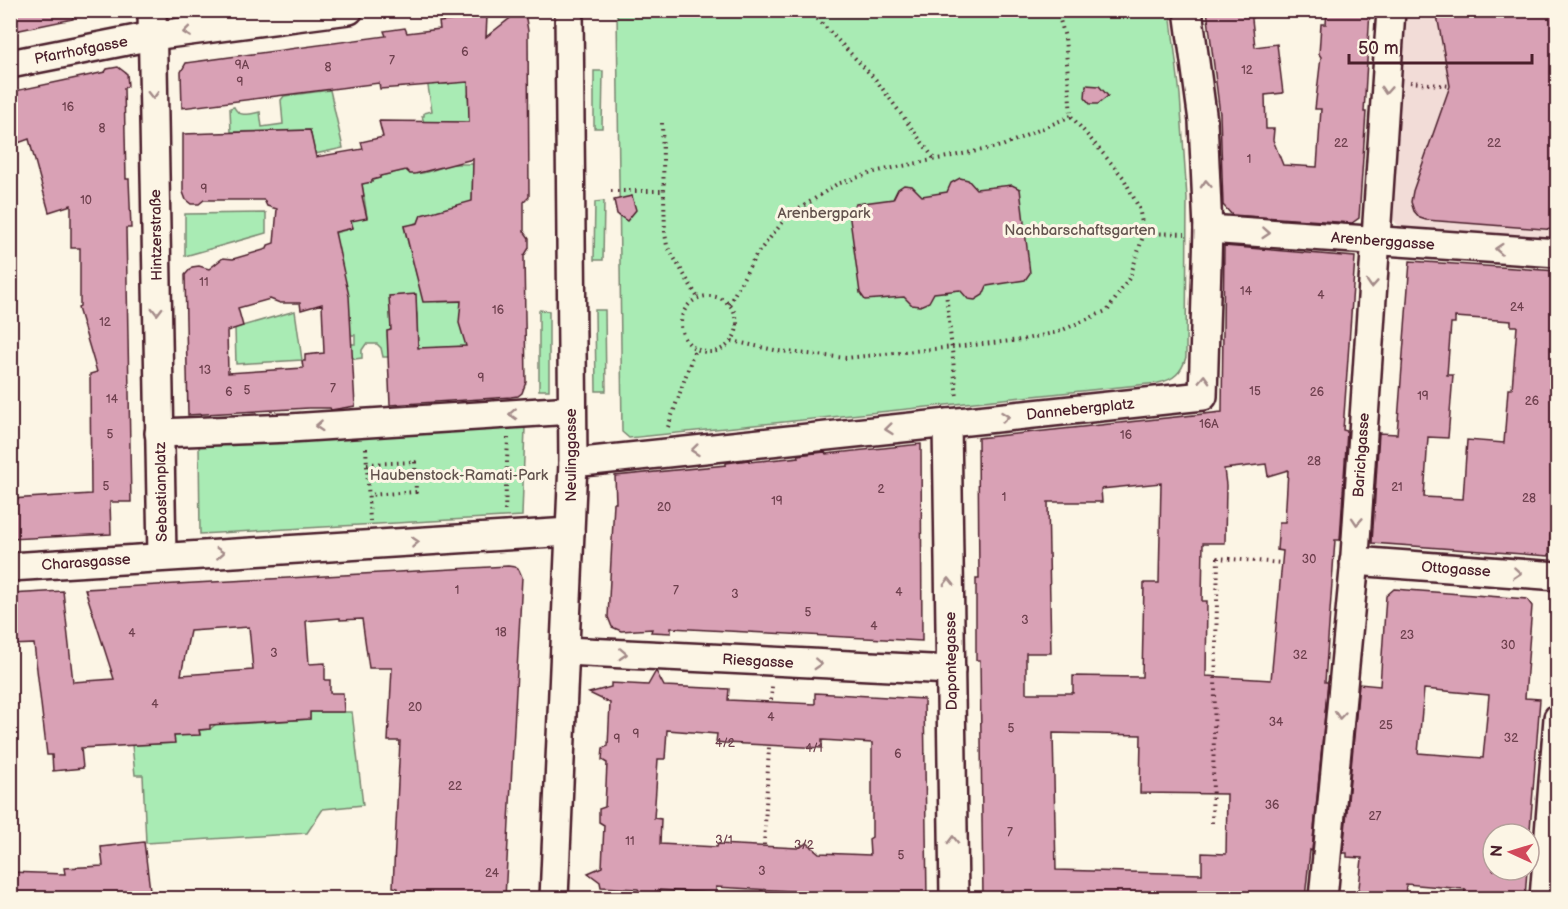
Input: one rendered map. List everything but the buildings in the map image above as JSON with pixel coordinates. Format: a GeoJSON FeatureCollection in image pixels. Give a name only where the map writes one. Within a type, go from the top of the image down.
{"type":"FeatureCollection","features":[{"type":"Feature","properties":{"kind":"street","name":"Pfarrhofgasse"},"geometry":{"type":"LineString","coordinates":[[10,64],[152,23],[349,10]]}},
{"type":"Feature","properties":{"kind":"street","name":"Neulinggasse"},"geometry":{"type":"LineString","coordinates":[[554,898],[573,463],[569,10]]}},
{"type":"Feature","properties":{"kind":"street","name":"Dannebergplatz"},"geometry":{"type":"LineString","coordinates":[[573,463],[952,415],[1203,396],[1197,231],[1203,121],[1188,10]]}},
{"type":"Feature","properties":{"kind":"street","name":"Barichgasse"},"geometry":{"type":"LineString","coordinates":[[1323,898],[1354,561],[1391,10]]}},
{"type":"Feature","properties":{"kind":"street","name":"Hintzerstraße"},"geometry":{"type":"LineString","coordinates":[[152,23],[159,433]]}},
{"type":"Feature","properties":{"kind":"street","name":"Arenberggasse"},"geometry":{"type":"LineString","coordinates":[[1197,231],[1375,240],[1557,253]]}},
{"type":"Feature","properties":{"kind":"street","name":"Sebastianplatz"},"geometry":{"type":"LineString","coordinates":[[570,532],[162,556],[159,433],[290,428],[572,410]]}},
{"type":"Feature","properties":{"kind":"street","name":"Dapontegasse"},"geometry":{"type":"LineString","coordinates":[[952,415],[951,670],[954,898]]}},
{"type":"Feature","properties":{"kind":"street","name":"Charasgasse"},"geometry":{"type":"LineString","coordinates":[[10,567],[162,556]]}},
{"type":"Feature","properties":{"kind":"street","name":"Ottogasse"},"geometry":{"type":"LineString","coordinates":[[1354,561],[1557,576]]}},
{"type":"Feature","properties":{"kind":"street","name":"Riesgasse"},"geometry":{"type":"LineString","coordinates":[[565,651],[951,670]]}},
{"type":"Feature","properties":{"kind":"street"},"geometry":{"type":"LineString","coordinates":[[1544,898],[1557,718]]}},
{"type":"Feature","properties":{"kind":"path"},"geometry":{"type":"LineString","coordinates":[[809,10],[876,80],[935,160]]}},
{"type":"Feature","properties":{"kind":"path"},"geometry":{"type":"LineString","coordinates":[[732,341],[779,351],[846,358],[952,349],[1021,340],[1058,332],[1108,310],[1130,277],[1144,233],[1139,208],[1123,177],[1071,116],[1065,38],[1057,10]]}},
{"type":"Feature","properties":{"kind":"path"},"geometry":{"type":"LineString","coordinates":[[1400,82],[1450,86]]}},
{"type":"Feature","properties":{"kind":"path"},"geometry":{"type":"LineString","coordinates":[[729,304],[756,255],[788,217],[837,184],[878,171],[1002,146],[1071,116]]}},
{"type":"Feature","properties":{"kind":"path"},"geometry":{"type":"LineString","coordinates":[[662,123],[667,246],[698,298]]}},
{"type":"Feature","properties":{"kind":"path"},"geometry":{"type":"LineString","coordinates":[[611,191],[663,191]]}},
{"type":"Feature","properties":{"kind":"path"},"geometry":{"type":"LineString","coordinates":[[1144,233],[1197,231]]}},
{"type":"Feature","properties":{"kind":"path"},"geometry":{"type":"LineString","coordinates":[[946,292],[952,349],[952,415]]}},
{"type":"Feature","properties":{"kind":"path"},"geometry":{"type":"LineString","coordinates":[[714,297],[729,304],[737,318],[736,333],[732,341],[720,351],[711,353],[695,349],[684,336],[681,327],[685,310],[698,298],[714,297]]}},
{"type":"Feature","properties":{"kind":"path"},"geometry":{"type":"LineString","coordinates":[[661,453],[673,409],[695,349]]}},
{"type":"Feature","properties":{"kind":"path"},"geometry":{"type":"LineString","coordinates":[[504,514],[508,431]]}},
{"type":"Feature","properties":{"kind":"path"},"geometry":{"type":"LineString","coordinates":[[366,438],[370,522]]}},
{"type":"Feature","properties":{"kind":"path"},"geometry":{"type":"LineString","coordinates":[[367,464],[415,462],[416,492],[368,495]]}},
{"type":"Feature","properties":{"kind":"path"},"geometry":{"type":"LineString","coordinates":[[1212,823],[1218,558],[1282,563]]}},
{"type":"Feature","properties":{"kind":"path"},"geometry":{"type":"LineString","coordinates":[[771,700],[772,686]]}},
{"type":"Feature","properties":{"kind":"path"},"geometry":{"type":"LineString","coordinates":[[764,845],[769,747]]}},
{"type":"Feature","properties":{"kind":"path"},"geometry":{"type":"LineString","coordinates":[[761,898],[762,890]]}},
{"type":"Feature","properties":{"kind":"shaded area"},"geometry":{"type":"Polygon","coordinates":[[[1402,11],[1557,11],[1557,243],[1404,232],[1388,214],[1402,11]]]}},
{"type":"Feature","properties":{"kind":"green space","name":"Arenbergpark"},"geometry":{"type":"Polygon","coordinates":[[[617,11],[1170,11],[1180,95],[1187,198],[1186,357],[1182,367],[1169,380],[1158,383],[629,438],[622,432],[617,11]]]}},
{"type":"Feature","properties":{"kind":"green space"},"geometry":{"type":"Polygon","coordinates":[[[594,71],[603,71],[602,128],[594,128],[594,71]]]}},
{"type":"Feature","properties":{"kind":"green space"},"geometry":{"type":"Polygon","coordinates":[[[485,73],[468,95],[472,134],[463,122],[435,122],[428,137],[422,116],[432,111],[427,80],[442,78],[443,84],[449,84],[448,78],[485,73]]]}},
{"type":"Feature","properties":{"kind":"green space"},"geometry":{"type":"Polygon","coordinates":[[[330,90],[343,148],[315,154],[310,130],[231,132],[230,108],[234,107],[242,114],[260,112],[262,127],[283,124],[281,100],[284,96],[330,90]]]}},
{"type":"Feature","properties":{"kind":"green space"},"geometry":{"type":"Polygon","coordinates":[[[443,164],[473,164],[472,205],[451,207],[421,215],[418,223],[404,227],[417,277],[438,302],[470,301],[469,346],[418,349],[417,314],[411,295],[390,296],[391,330],[387,331],[389,357],[383,357],[381,348],[377,344],[366,344],[362,350],[362,358],[355,359],[351,356],[351,344],[355,344],[355,335],[351,335],[335,233],[353,228],[351,221],[367,217],[362,184],[372,182],[380,176],[406,170],[424,173],[443,167],[443,164]]]}},
{"type":"Feature","properties":{"kind":"green space"},"geometry":{"type":"Polygon","coordinates":[[[604,201],[603,260],[594,260],[595,202],[604,201]]]}},
{"type":"Feature","properties":{"kind":"green space"},"geometry":{"type":"Polygon","coordinates":[[[266,213],[266,233],[185,256],[185,214],[266,213]]]}},
{"type":"Feature","properties":{"kind":"green space"},"geometry":{"type":"Polygon","coordinates":[[[539,310],[549,311],[549,390],[539,390],[539,310]]]}},
{"type":"Feature","properties":{"kind":"green space"},"geometry":{"type":"Polygon","coordinates":[[[595,310],[605,310],[606,391],[596,391],[595,310]]]}},
{"type":"Feature","properties":{"kind":"green space"},"geometry":{"type":"Polygon","coordinates":[[[295,311],[302,360],[236,364],[235,328],[295,311]]]}},
{"type":"Feature","properties":{"kind":"green space","name":"Haubenstock-Ramati-Park"},"geometry":{"type":"Polygon","coordinates":[[[525,427],[522,516],[200,534],[199,445],[525,427]]]}},
{"type":"Feature","properties":{"kind":"green space"},"geometry":{"type":"Polygon","coordinates":[[[234,709],[235,724],[310,719],[310,712],[352,712],[363,805],[323,809],[307,833],[146,843],[143,775],[135,775],[132,745],[174,743],[174,736],[200,734],[199,730],[210,729],[234,709]]]}},
{"type":"Feature","properties":{"kind":"park label","name":"Nachbarschaftsgarten"},"geometry":{"type":"Point","coordinates":[1080,230]}}]}
